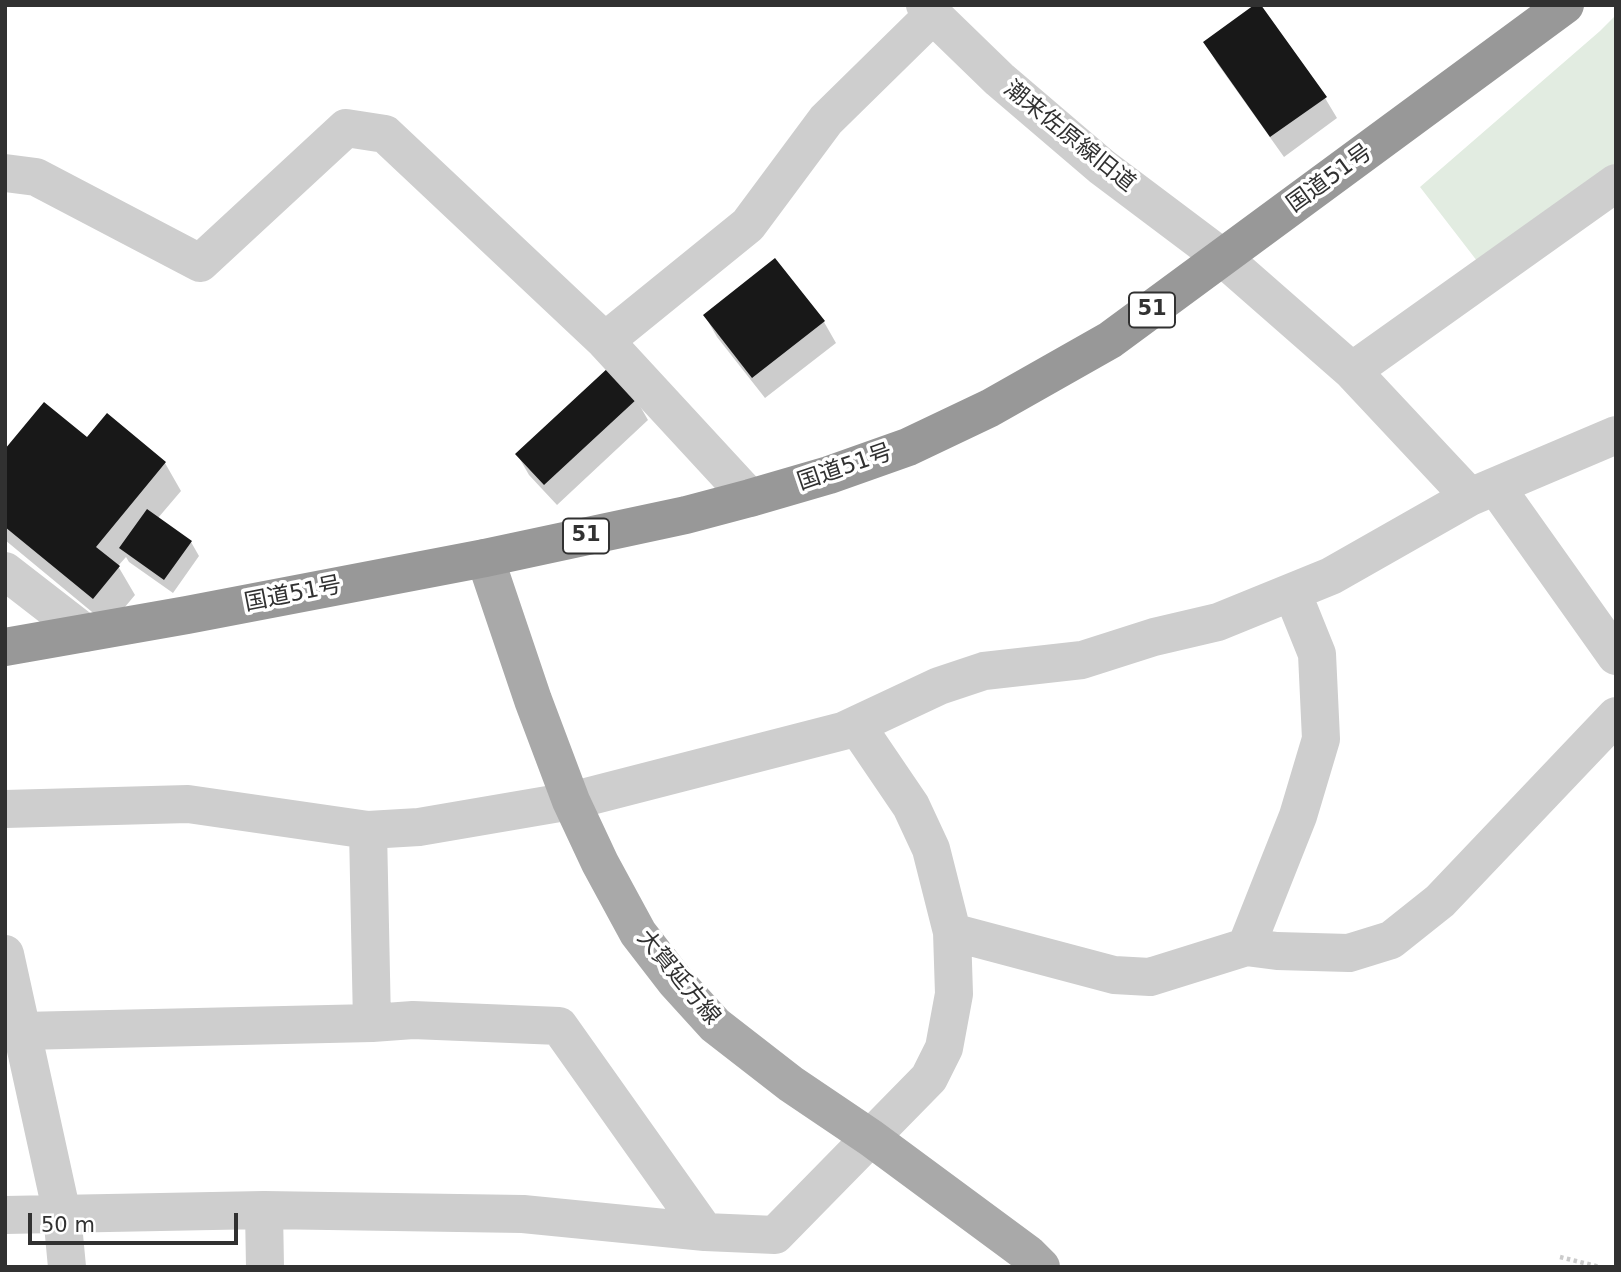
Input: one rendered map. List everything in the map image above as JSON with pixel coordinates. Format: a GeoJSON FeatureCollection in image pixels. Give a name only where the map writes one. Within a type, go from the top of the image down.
{"type":"FeatureCollection","features":[{"type":"Feature","properties":{"kind":"highway","name":"国道51号"},"geometry":{"type":"LineString","coordinates":[[5,647],[485,558],[686,515],[829,475],[908,447],[990,408],[1110,340],[1565,5]]}},
{"type":"Feature","properties":{"kind":"main road","name":"大賀延方線"},"geometry":{"type":"LineString","coordinates":[[485,558],[571,801],[600,863],[638,933],[675,981],[715,1026],[791,1084],[871,1138],[1028,1254],[1041,1267]]}},
{"type":"Feature","properties":{"kind":"street","name":"潮来佐原線旧道"},"geometry":{"type":"LineString","coordinates":[[941,12],[999,79],[1102,167],[1223,258],[1352,371],[1483,492],[1616,656]]}},
{"type":"Feature","properties":{"kind":"street"},"geometry":{"type":"LineString","coordinates":[[605,341],[748,225],[826,120],[941,12]]}},
{"type":"Feature","properties":{"kind":"street"},"geometry":{"type":"LineString","coordinates":[[5,173],[36,177],[200,263],[346,128],[385,134],[605,341],[750,498]]}},
{"type":"Feature","properties":{"kind":"street"},"geometry":{"type":"LineString","coordinates":[[1352,371],[1616,183]]}},
{"type":"Feature","properties":{"kind":"street"},"geometry":{"type":"LineString","coordinates":[[5,809],[188,804],[368,830],[419,827],[571,801],[843,731],[939,686],[984,671],[1082,660],[1154,636],[1218,622],[1331,576],[1483,492],[1616,435]]}},
{"type":"Feature","properties":{"kind":"street"},"geometry":{"type":"LineString","coordinates":[[5,571],[85,633]]}},
{"type":"Feature","properties":{"kind":"street"},"geometry":{"type":"LineString","coordinates":[[1246,947],[1298,816],[1321,739],[1317,654],[1292,592]]}},
{"type":"Feature","properties":{"kind":"street"},"geometry":{"type":"LineString","coordinates":[[952,932],[1114,975],[1150,977],[1246,947],[1277,951],[1349,953],[1391,940],[1440,901],[1616,716]]}},
{"type":"Feature","properties":{"kind":"street"},"geometry":{"type":"LineString","coordinates":[[5,1215],[264,1210],[523,1214],[705,1232],[777,1251],[871,1138],[929,1079],[944,1048],[954,994],[952,932],[931,849],[911,806],[856,725]]}},
{"type":"Feature","properties":{"kind":"street"},"geometry":{"type":"LineString","coordinates":[[368,830],[372,1023]]}},
{"type":"Feature","properties":{"kind":"street"},"geometry":{"type":"LineString","coordinates":[[5,954],[62,1214],[67,1267]]}},
{"type":"Feature","properties":{"kind":"street"},"geometry":{"type":"LineString","coordinates":[[22,1031],[413,1020],[559,1026],[705,1232]]}},
{"type":"Feature","properties":{"kind":"street"},"geometry":{"type":"LineString","coordinates":[[264,1210],[265,1267]]}},
{"type":"Feature","properties":{"kind":"path"},"geometry":{"type":"LineString","coordinates":[[1560,1257],[1600,1267]]}},
{"type":"Feature","properties":{"kind":"shaded area"},"geometry":{"type":"Polygon","coordinates":[[[1616,15],[1616,171],[1484,270],[1420,187],[1616,15]]]}},
{"type":"Feature","properties":{"kind":"building"},"geometry":{"type":"Polygon","coordinates":[[[1254,5],[1261,5],[1327,97],[1270,137],[1203,42],[1254,5]]]}},
{"type":"Feature","properties":{"kind":"building"},"geometry":{"type":"Polygon","coordinates":[[[775,258],[825,321],[752,378],[703,315],[775,258]]]}},
{"type":"Feature","properties":{"kind":"building"},"geometry":{"type":"Polygon","coordinates":[[[609,367],[638,398],[544,485],[515,454],[609,367]]]}},
{"type":"Feature","properties":{"kind":"building"},"geometry":{"type":"Polygon","coordinates":[[[44,402],[87,437],[107,413],[166,462],[96,547],[120,566],[93,599],[5,527],[5,449],[44,402]]]}},
{"type":"Feature","properties":{"kind":"building"},"geometry":{"type":"Polygon","coordinates":[[[147,509],[192,541],[164,580],[119,548],[147,509]]]}}]}
